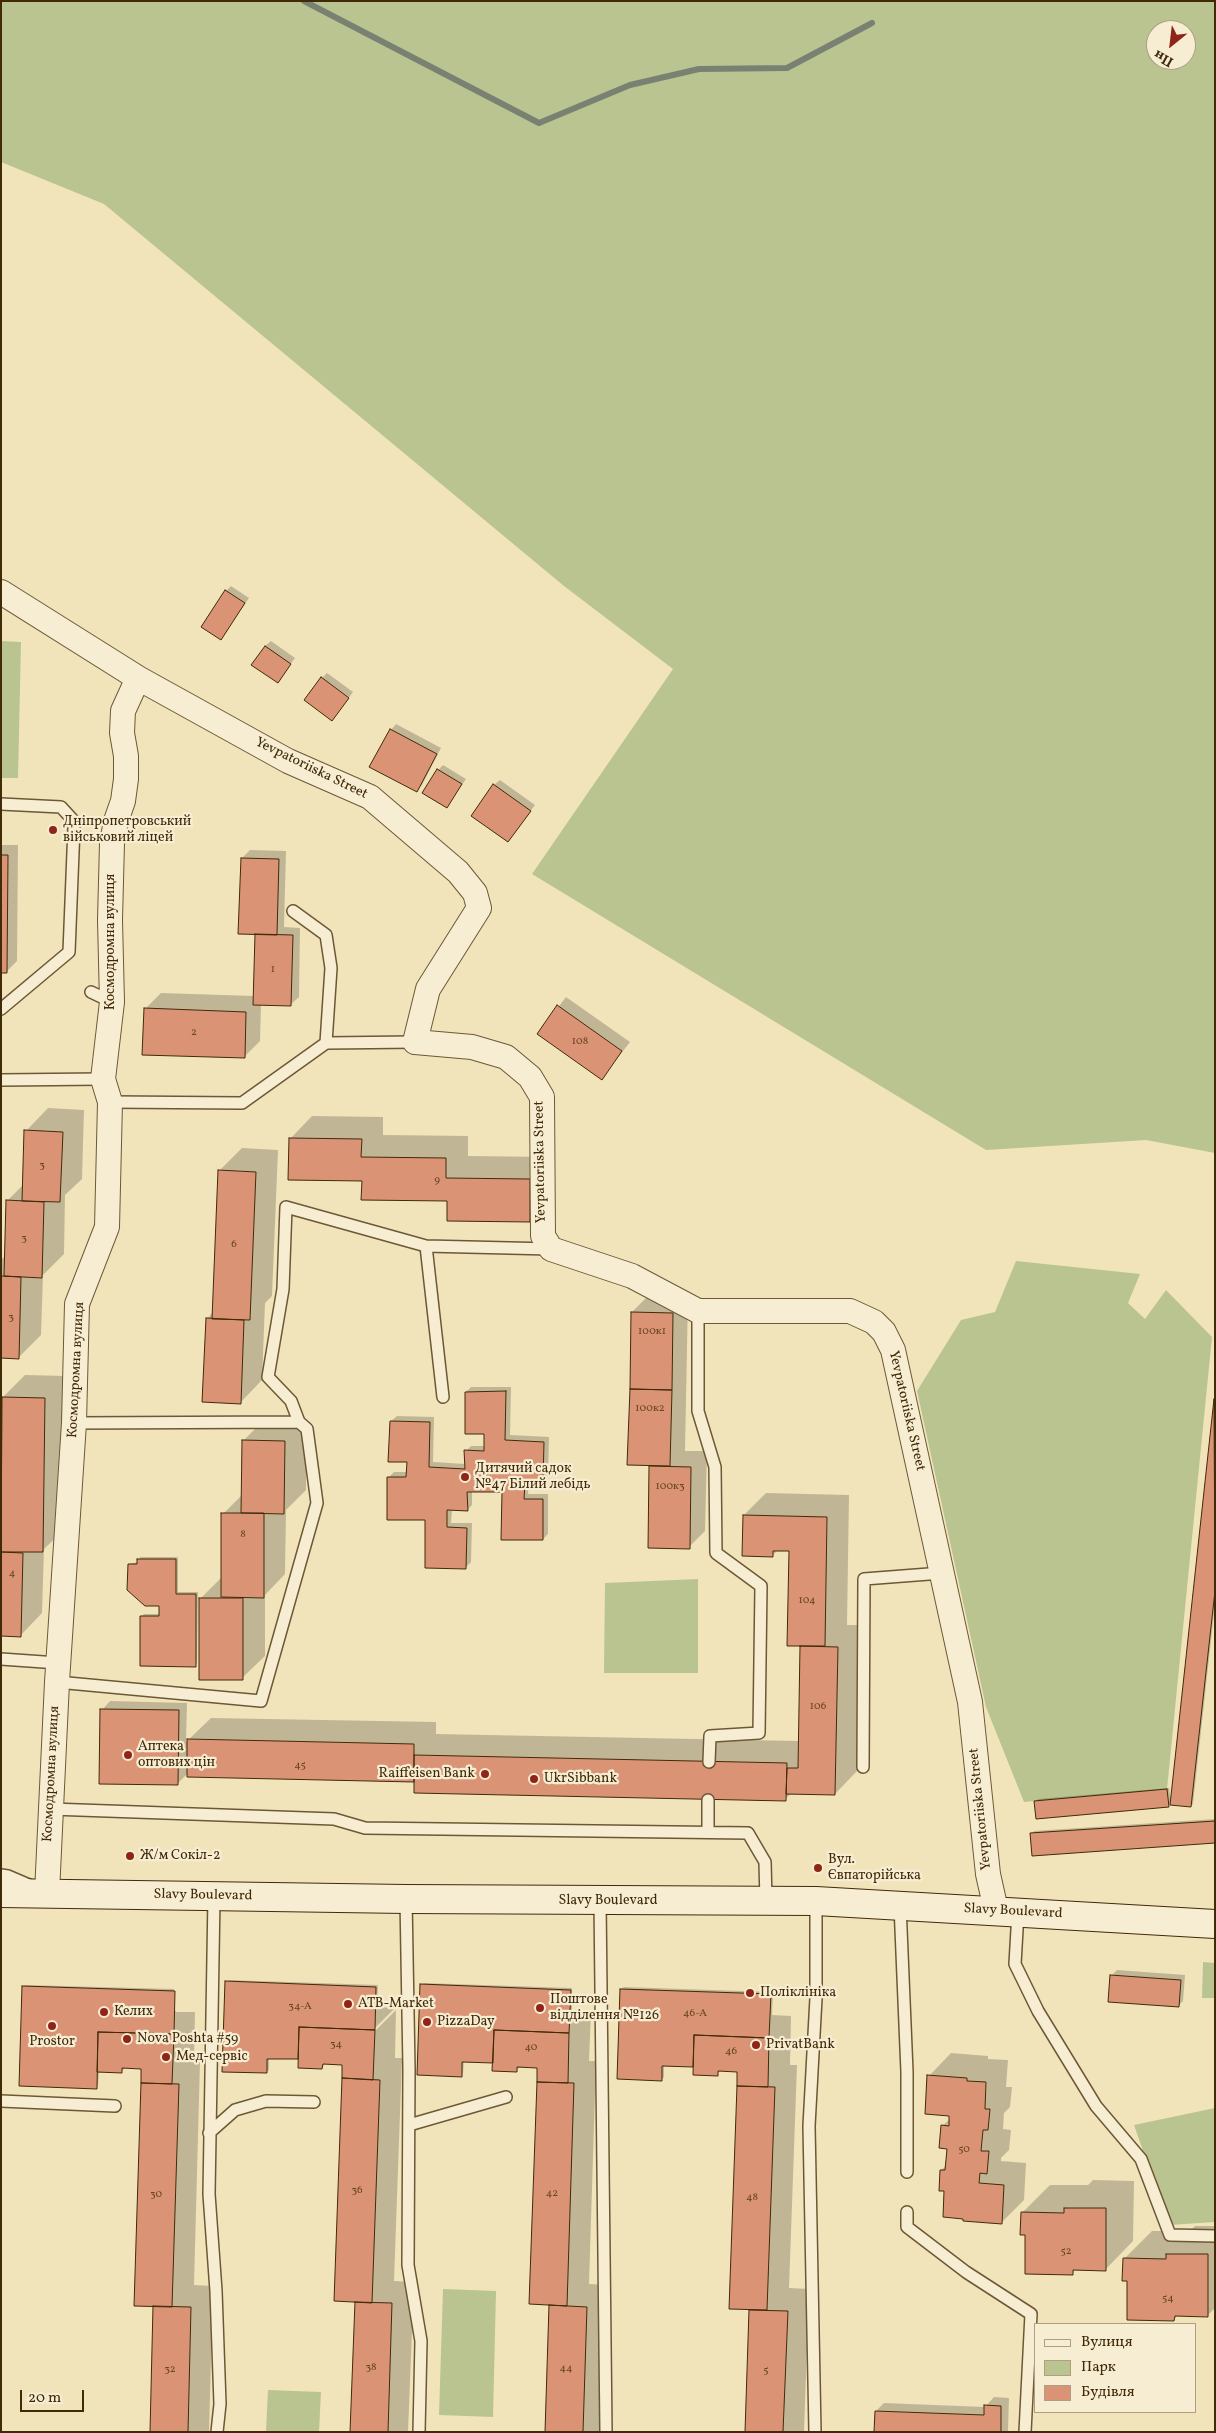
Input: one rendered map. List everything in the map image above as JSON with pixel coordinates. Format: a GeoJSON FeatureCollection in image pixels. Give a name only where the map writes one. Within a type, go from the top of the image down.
{"type":"FeatureCollection","features":[{"type":"Feature","properties":{"kind":"street","name":"Yevpatoriiska Street"},"geometry":{"type":"LineString","coordinates":[[1,592],[138,678],[288,761],[370,797],[458,872],[475,893],[479,908],[428,988],[415,1042],[472,1047],[506,1057],[530,1077],[542,1097],[543,1236],[551,1249],[632,1276],[698,1310],[850,1311],[874,1322],[884,1332],[893,1350],[970,1702],[988,1874],[1007,1911]]}},
{"type":"Feature","properties":{"kind":"street","name":"Космодромна вулиця"},"geometry":{"type":"LineString","coordinates":[[47,1893],[57,1673],[74,1424],[77,1304],[107,1227],[110,1102],[103,1079],[102,997],[110,920],[112,843],[116,821],[123,801],[126,779],[126,756],[122,734],[123,711],[138,678]]}},
{"type":"Feature","properties":{"kind":"street","name":"Slavy Boulevard"},"geometry":{"type":"LineString","coordinates":[[1,1893],[406,1900],[816,1901],[1215,1924]]}},
{"type":"Feature","properties":{"kind":"lane"},"geometry":{"type":"LineString","coordinates":[[1,804],[61,808],[72,819],[74,827],[68,952],[1,1009]]}},
{"type":"Feature","properties":{"kind":"lane"},"geometry":{"type":"LineString","coordinates":[[293,911],[326,935],[331,968],[326,1043]]}},
{"type":"Feature","properties":{"kind":"lane"},"geometry":{"type":"LineString","coordinates":[[110,1102],[242,1103],[326,1043],[415,1042]]}},
{"type":"Feature","properties":{"kind":"lane"},"geometry":{"type":"LineString","coordinates":[[1,1080],[103,1079]]}},
{"type":"Feature","properties":{"kind":"lane"},"geometry":{"type":"LineString","coordinates":[[1,1659],[57,1673],[261,1700],[317,1503],[307,1429],[299,1422],[291,1401],[268,1376],[283,1289],[286,1207],[426,1246],[551,1249]]}},
{"type":"Feature","properties":{"kind":"lane"},"geometry":{"type":"LineString","coordinates":[[426,1246],[443,1397]]}},
{"type":"Feature","properties":{"kind":"lane"},"geometry":{"type":"LineString","coordinates":[[698,1310],[698,1411],[716,1467],[716,1553],[761,1586],[759,1733],[710,1736],[709,1762]]}},
{"type":"Feature","properties":{"kind":"lane"},"geometry":{"type":"LineString","coordinates":[[74,1424],[299,1422]]}},
{"type":"Feature","properties":{"kind":"lane"},"geometry":{"type":"LineString","coordinates":[[863,1767],[864,1580],[942,1573]]}},
{"type":"Feature","properties":{"kind":"lane"},"geometry":{"type":"LineString","coordinates":[[708,1800],[708,1832]]}},
{"type":"Feature","properties":{"kind":"lane"},"geometry":{"type":"LineString","coordinates":[[51,1809],[334,1819],[365,1828],[748,1833],[765,1862],[766,1902]]}},
{"type":"Feature","properties":{"kind":"lane"},"geometry":{"type":"LineString","coordinates":[[1,1875],[8,1876],[47,1893]]}},
{"type":"Feature","properties":{"kind":"lane"},"geometry":{"type":"LineString","coordinates":[[214,1896],[209,2194],[216,2291],[220,2395],[218,2432]]}},
{"type":"Feature","properties":{"kind":"lane"},"geometry":{"type":"LineString","coordinates":[[406,1900],[409,2125],[408,2265],[421,2341],[419,2432]]}},
{"type":"Feature","properties":{"kind":"lane"},"geometry":{"type":"LineString","coordinates":[[600,1901],[606,2432]]}},
{"type":"Feature","properties":{"kind":"lane"},"geometry":{"type":"LineString","coordinates":[[815,2432],[809,2126],[816,1998],[816,1901]]}},
{"type":"Feature","properties":{"kind":"lane"},"geometry":{"type":"LineString","coordinates":[[900,1905],[906,2072],[907,2172]]}},
{"type":"Feature","properties":{"kind":"lane"},"geometry":{"type":"LineString","coordinates":[[1007,1911],[1015,1964],[1038,2011],[1096,2106],[1141,2158],[1170,2235],[1215,2236]]}},
{"type":"Feature","properties":{"kind":"lane"},"geometry":{"type":"LineString","coordinates":[[409,2125],[506,2097]]}},
{"type":"Feature","properties":{"kind":"lane"},"geometry":{"type":"LineString","coordinates":[[1,2101],[115,2106]]}},
{"type":"Feature","properties":{"kind":"lane"},"geometry":{"type":"LineString","coordinates":[[209,2133],[235,2110],[266,2101],[314,2102]]}},
{"type":"Feature","properties":{"kind":"lane"},"geometry":{"type":"LineString","coordinates":[[907,2212],[907,2227],[966,2272],[1031,2314],[1025,2432]]}},
{"type":"Feature","properties":{"kind":"green space"},"geometry":{"type":"Polygon","coordinates":[[[1,1],[1215,1],[1215,1153],[1146,1140],[986,1150],[532,874],[673,669],[564,586],[104,204],[1,162],[1,1]]]}},
{"type":"Feature","properties":{"kind":"green space"},"geometry":{"type":"Polygon","coordinates":[[[1,641],[21,642],[18,778],[1,778],[1,641]]]}},
{"type":"Feature","properties":{"kind":"green space"},"geometry":{"type":"Polygon","coordinates":[[[1016,1261],[1140,1274],[1128,1303],[1145,1319],[1166,1290],[1212,1337],[1167,1789],[1024,1802],[986,1707],[917,1391],[961,1320],[995,1312],[1016,1261]]]}},
{"type":"Feature","properties":{"kind":"green space"},"geometry":{"type":"Polygon","coordinates":[[[698,1579],[698,1673],[604,1673],[605,1583],[698,1579]]]}},
{"type":"Feature","properties":{"kind":"green space"},"geometry":{"type":"Polygon","coordinates":[[[1203,1962],[1215,1963],[1215,1998],[1202,1998],[1203,1962]]]}},
{"type":"Feature","properties":{"kind":"green space"},"geometry":{"type":"Polygon","coordinates":[[[1215,2108],[1215,2222],[1169,2225],[1134,2125],[1215,2108]]]}},
{"type":"Feature","properties":{"kind":"green space"},"geometry":{"type":"Polygon","coordinates":[[[443,2289],[496,2291],[493,2417],[439,2415],[443,2289]]]}},
{"type":"Feature","properties":{"kind":"green space"},"geometry":{"type":"Polygon","coordinates":[[[268,2390],[321,2392],[319,2432],[266,2432],[268,2390]]]}},
{"type":"Feature","properties":{"kind":"building"},"geometry":{"type":"Polygon","coordinates":[[[225,590],[245,603],[221,640],[201,627],[225,590]]]}},
{"type":"Feature","properties":{"kind":"building"},"geometry":{"type":"Polygon","coordinates":[[[265,646],[291,664],[278,683],[251,665],[265,646]]]}},
{"type":"Feature","properties":{"kind":"building"},"geometry":{"type":"Polygon","coordinates":[[[321,677],[349,698],[332,721],[304,700],[321,677]]]}},
{"type":"Feature","properties":{"kind":"building"},"geometry":{"type":"Polygon","coordinates":[[[390,729],[437,754],[417,792],[369,767],[390,729]]]}},
{"type":"Feature","properties":{"kind":"building"},"geometry":{"type":"Polygon","coordinates":[[[437,769],[462,784],[447,808],[422,793],[437,769]]]}},
{"type":"Feature","properties":{"kind":"building"},"geometry":{"type":"Polygon","coordinates":[[[493,784],[531,811],[508,842],[471,816],[493,784]]]}},
{"type":"Feature","properties":{"kind":"building"},"geometry":{"type":"Polygon","coordinates":[[[1,855],[8,855],[7,973],[1,973],[1,855]]]}},
{"type":"Feature","properties":{"kind":"building"},"geometry":{"type":"Polygon","coordinates":[[[241,858],[279,859],[277,935],[238,934],[241,858]]]}},
{"type":"Feature","properties":{"kind":"building"},"geometry":{"type":"Polygon","coordinates":[[[255,934],[293,935],[291,1006],[253,1005],[255,934]]]}},
{"type":"Feature","properties":{"kind":"building"},"geometry":{"type":"Polygon","coordinates":[[[557,1005],[622,1051],[602,1080],[537,1034],[557,1005]]]}},
{"type":"Feature","properties":{"kind":"building"},"geometry":{"type":"Polygon","coordinates":[[[144,1008],[246,1012],[245,1058],[142,1055],[144,1008]]]}},
{"type":"Feature","properties":{"kind":"building"},"geometry":{"type":"Polygon","coordinates":[[[24,1130],[63,1132],[60,1202],[22,1201],[24,1130]]]}},
{"type":"Feature","properties":{"kind":"building"},"geometry":{"type":"Polygon","coordinates":[[[289,1138],[362,1139],[361,1157],[446,1158],[446,1178],[530,1179],[530,1222],[447,1221],[447,1201],[361,1200],[362,1181],[288,1180],[289,1138]]]}},
{"type":"Feature","properties":{"kind":"building"},"geometry":{"type":"Polygon","coordinates":[[[218,1170],[256,1172],[250,1320],[212,1319],[218,1170]]]}},
{"type":"Feature","properties":{"kind":"building"},"geometry":{"type":"Polygon","coordinates":[[[6,1200],[44,1202],[42,1278],[4,1276],[6,1200]]]}},
{"type":"Feature","properties":{"kind":"building"},"geometry":{"type":"Polygon","coordinates":[[[1,1276],[21,1277],[19,1359],[1,1358],[1,1276]]]}},
{"type":"Feature","properties":{"kind":"building"},"geometry":{"type":"Polygon","coordinates":[[[631,1312],[673,1313],[672,1390],[630,1389],[631,1312]]]}},
{"type":"Feature","properties":{"kind":"building"},"geometry":{"type":"Polygon","coordinates":[[[206,1318],[244,1320],[241,1404],[202,1402],[206,1318]]]}},
{"type":"Feature","properties":{"kind":"building"},"geometry":{"type":"Polygon","coordinates":[[[630,1389],[672,1390],[670,1466],[627,1465],[630,1389]]]}},
{"type":"Feature","properties":{"kind":"building"},"geometry":{"type":"Polygon","coordinates":[[[506,1391],[505,1440],[544,1442],[543,1482],[525,1483],[524,1499],[543,1499],[543,1540],[501,1540],[502,1492],[467,1492],[468,1511],[447,1510],[447,1527],[467,1528],[466,1569],[425,1568],[425,1520],[387,1520],[387,1477],[406,1477],[407,1462],[388,1462],[390,1421],[430,1422],[429,1467],[465,1469],[464,1450],[484,1451],[484,1434],[465,1434],[465,1392],[506,1391]]]}},
{"type":"Feature","properties":{"kind":"building"},"geometry":{"type":"Polygon","coordinates":[[[2,1397],[45,1398],[43,1552],[1,1552],[2,1397]]]}},
{"type":"Feature","properties":{"kind":"building"},"geometry":{"type":"Polygon","coordinates":[[[1214,1399],[1215,1591],[1191,1807],[1170,1805],[1214,1399]]]}},
{"type":"Feature","properties":{"kind":"building"},"geometry":{"type":"Polygon","coordinates":[[[242,1440],[285,1441],[284,1514],[241,1513],[242,1440]]]}},
{"type":"Feature","properties":{"kind":"building"},"geometry":{"type":"Polygon","coordinates":[[[649,1466],[691,1467],[690,1549],[648,1548],[649,1466]]]}},
{"type":"Feature","properties":{"kind":"building"},"geometry":{"type":"Polygon","coordinates":[[[221,1513],[264,1513],[264,1598],[221,1597],[221,1513]]]}},
{"type":"Feature","properties":{"kind":"building"},"geometry":{"type":"Polygon","coordinates":[[[743,1515],[827,1517],[825,1646],[787,1646],[789,1551],[773,1551],[773,1557],[742,1556],[743,1515]]]}},
{"type":"Feature","properties":{"kind":"building"},"geometry":{"type":"Polygon","coordinates":[[[1,1552],[23,1553],[21,1637],[1,1636],[1,1552]]]}},
{"type":"Feature","properties":{"kind":"building"},"geometry":{"type":"Polygon","coordinates":[[[137,1559],[176,1559],[176,1594],[196,1594],[196,1667],[140,1666],[140,1616],[159,1616],[159,1606],[145,1606],[127,1590],[128,1564],[137,1564],[137,1559]]]}},
{"type":"Feature","properties":{"kind":"building"},"geometry":{"type":"Polygon","coordinates":[[[199,1598],[243,1598],[243,1680],[199,1680],[199,1598]]]}},
{"type":"Feature","properties":{"kind":"building"},"geometry":{"type":"Polygon","coordinates":[[[800,1646],[838,1647],[835,1795],[786,1794],[787,1768],[798,1768],[800,1646]]]}},
{"type":"Feature","properties":{"kind":"building"},"geometry":{"type":"Polygon","coordinates":[[[100,1709],[179,1710],[178,1785],[99,1784],[100,1709]]]}},
{"type":"Feature","properties":{"kind":"building"},"geometry":{"type":"Polygon","coordinates":[[[187,1739],[414,1744],[414,1782],[187,1777],[187,1739]]]}},
{"type":"Feature","properties":{"kind":"building"},"geometry":{"type":"Polygon","coordinates":[[[414,1755],[787,1763],[786,1801],[414,1793],[414,1755]]]}},
{"type":"Feature","properties":{"kind":"building"},"geometry":{"type":"Polygon","coordinates":[[[1167,1789],[1169,1807],[1036,1819],[1034,1801],[1167,1789]]]}},
{"type":"Feature","properties":{"kind":"building"},"geometry":{"type":"Polygon","coordinates":[[[1215,1821],[1215,1843],[1032,1856],[1030,1833],[1215,1821]]]}},
{"type":"Feature","properties":{"kind":"building"},"geometry":{"type":"Polygon","coordinates":[[[1110,1975],[1181,1980],[1179,2007],[1108,2002],[1110,1975]]]}},
{"type":"Feature","properties":{"kind":"building"},"geometry":{"type":"Polygon","coordinates":[[[225,1981],[376,1987],[375,2030],[299,2027],[298,2059],[267,2059],[267,2073],[222,2072],[225,1981]]]}},
{"type":"Feature","properties":{"kind":"building"},"geometry":{"type":"Polygon","coordinates":[[[420,1984],[571,1990],[569,2033],[494,2030],[493,2063],[462,2062],[462,2077],[417,2075],[420,1984]]]}},
{"type":"Feature","properties":{"kind":"building"},"geometry":{"type":"Polygon","coordinates":[[[22,1986],[175,1991],[174,2034],[98,2032],[97,2089],[19,2086],[22,1986]]]}},
{"type":"Feature","properties":{"kind":"building"},"geometry":{"type":"Polygon","coordinates":[[[620,1989],[771,1994],[769,2038],[694,2035],[693,2067],[662,2066],[662,2081],[617,2079],[620,1989]]]}},
{"type":"Feature","properties":{"kind":"building"},"geometry":{"type":"Polygon","coordinates":[[[299,2027],[375,2030],[373,2080],[342,2078],[342,2065],[323,2064],[322,2069],[298,2068],[299,2027]]]}},
{"type":"Feature","properties":{"kind":"building"},"geometry":{"type":"Polygon","coordinates":[[[494,2030],[569,2033],[568,2083],[537,2082],[537,2068],[517,2067],[517,2072],[492,2071],[494,2030]]]}},
{"type":"Feature","properties":{"kind":"building"},"geometry":{"type":"Polygon","coordinates":[[[98,2032],[174,2034],[172,2084],[141,2083],[141,2069],[122,2068],[122,2073],[97,2072],[98,2032]]]}},
{"type":"Feature","properties":{"kind":"building"},"geometry":{"type":"Polygon","coordinates":[[[694,2035],[769,2038],[768,2087],[737,2086],[737,2072],[718,2071],[718,2076],[693,2075],[694,2035]]]}},
{"type":"Feature","properties":{"kind":"building"},"geometry":{"type":"Polygon","coordinates":[[[927,2075],[967,2078],[967,2081],[986,2082],[985,2109],[990,2109],[988,2130],[983,2130],[981,2151],[989,2151],[987,2174],[980,2173],[979,2183],[1004,2185],[1002,2224],[963,2221],[963,2219],[943,2217],[944,2191],[939,2191],[940,2170],[945,2170],[947,2149],[939,2148],[941,2125],[949,2126],[949,2116],[925,2114],[927,2075]]]}},
{"type":"Feature","properties":{"kind":"building"},"geometry":{"type":"Polygon","coordinates":[[[342,2078],[380,2080],[372,2303],[334,2301],[342,2078]]]}},
{"type":"Feature","properties":{"kind":"building"},"geometry":{"type":"Polygon","coordinates":[[[537,2082],[574,2083],[567,2306],[529,2304],[537,2082]]]}},
{"type":"Feature","properties":{"kind":"building"},"geometry":{"type":"Polygon","coordinates":[[[141,2083],[179,2084],[172,2307],[134,2306],[141,2083]]]}},
{"type":"Feature","properties":{"kind":"building"},"geometry":{"type":"Polygon","coordinates":[[[737,2086],[775,2087],[767,2310],[729,2309],[737,2086]]]}},
{"type":"Feature","properties":{"kind":"building"},"geometry":{"type":"Polygon","coordinates":[[[1064,2208],[1106,2208],[1106,2271],[1073,2270],[1073,2275],[1025,2274],[1025,2235],[1020,2235],[1021,2212],[1064,2213],[1064,2208]]]}},
{"type":"Feature","properties":{"kind":"building"},"geometry":{"type":"Polygon","coordinates":[[[1166,2254],[1208,2254],[1208,2317],[1175,2316],[1174,2321],[1127,2320],[1127,2281],[1122,2281],[1123,2258],[1166,2259],[1166,2254]]]}},
{"type":"Feature","properties":{"kind":"building"},"geometry":{"type":"Polygon","coordinates":[[[355,2302],[392,2303],[388,2432],[350,2432],[355,2302]]]}},
{"type":"Feature","properties":{"kind":"building"},"geometry":{"type":"Polygon","coordinates":[[[549,2305],[587,2307],[583,2432],[545,2432],[549,2305]]]}},
{"type":"Feature","properties":{"kind":"building"},"geometry":{"type":"Polygon","coordinates":[[[153,2306],[191,2307],[188,2432],[150,2432],[153,2306]]]}},
{"type":"Feature","properties":{"kind":"building"},"geometry":{"type":"Polygon","coordinates":[[[749,2310],[788,2311],[783,2432],[745,2432],[749,2310]]]}},
{"type":"Feature","properties":{"kind":"building"},"geometry":{"type":"Polygon","coordinates":[[[984,2405],[1001,2406],[1001,2432],[874,2432],[875,2411],[984,2415],[984,2405]]]}},
{"type":"Feature","properties":{"kind":"waterway"},"geometry":{"type":"LineString","coordinates":[[304,1],[539,123],[630,85],[699,69],[787,68],[872,23]]}},
{"type":"Feature","properties":{"kind":"place","name":"Дніпропетровський військовий ліцей"},"geometry":{"type":"Point","coordinates":[53,830]}},
{"type":"Feature","properties":{"kind":"place","name":"Дитячий садок №47 Білий лебідь"},"geometry":{"type":"Point","coordinates":[465,1477]}},
{"type":"Feature","properties":{"kind":"place","name":"Аптека оптових цін"},"geometry":{"type":"Point","coordinates":[128,1755]}},
{"type":"Feature","properties":{"kind":"place","name":"Raiffeisen Bank"},"geometry":{"type":"Point","coordinates":[485,1774]}},
{"type":"Feature","properties":{"kind":"place","name":"UkrSibbank"},"geometry":{"type":"Point","coordinates":[534,1779]}},
{"type":"Feature","properties":{"kind":"place","name":"Ж/м Сокіл-2"},"geometry":{"type":"Point","coordinates":[130,1856]}},
{"type":"Feature","properties":{"kind":"place","name":"Вул. Євпаторійська"},"geometry":{"type":"Point","coordinates":[818,1868]}},
{"type":"Feature","properties":{"kind":"place","name":"Поліклініка"},"geometry":{"type":"Point","coordinates":[750,1993]}},
{"type":"Feature","properties":{"kind":"place","name":"ATB-Market"},"geometry":{"type":"Point","coordinates":[348,2004]}},
{"type":"Feature","properties":{"kind":"place","name":"Поштове відділення №126"},"geometry":{"type":"Point","coordinates":[540,2008]}},
{"type":"Feature","properties":{"kind":"place","name":"Келих"},"geometry":{"type":"Point","coordinates":[104,2012]}},
{"type":"Feature","properties":{"kind":"place","name":"PizzaDay"},"geometry":{"type":"Point","coordinates":[427,2022]}},
{"type":"Feature","properties":{"kind":"place","name":"Prostor"},"geometry":{"type":"Point","coordinates":[52,2026]}},
{"type":"Feature","properties":{"kind":"place","name":"Nova Poshta #59"},"geometry":{"type":"Point","coordinates":[127,2039]}},
{"type":"Feature","properties":{"kind":"place","name":"PrivatBank"},"geometry":{"type":"Point","coordinates":[756,2045]}},
{"type":"Feature","properties":{"kind":"place","name":"Мед-сервіс"},"geometry":{"type":"Point","coordinates":[166,2057]}}]}
